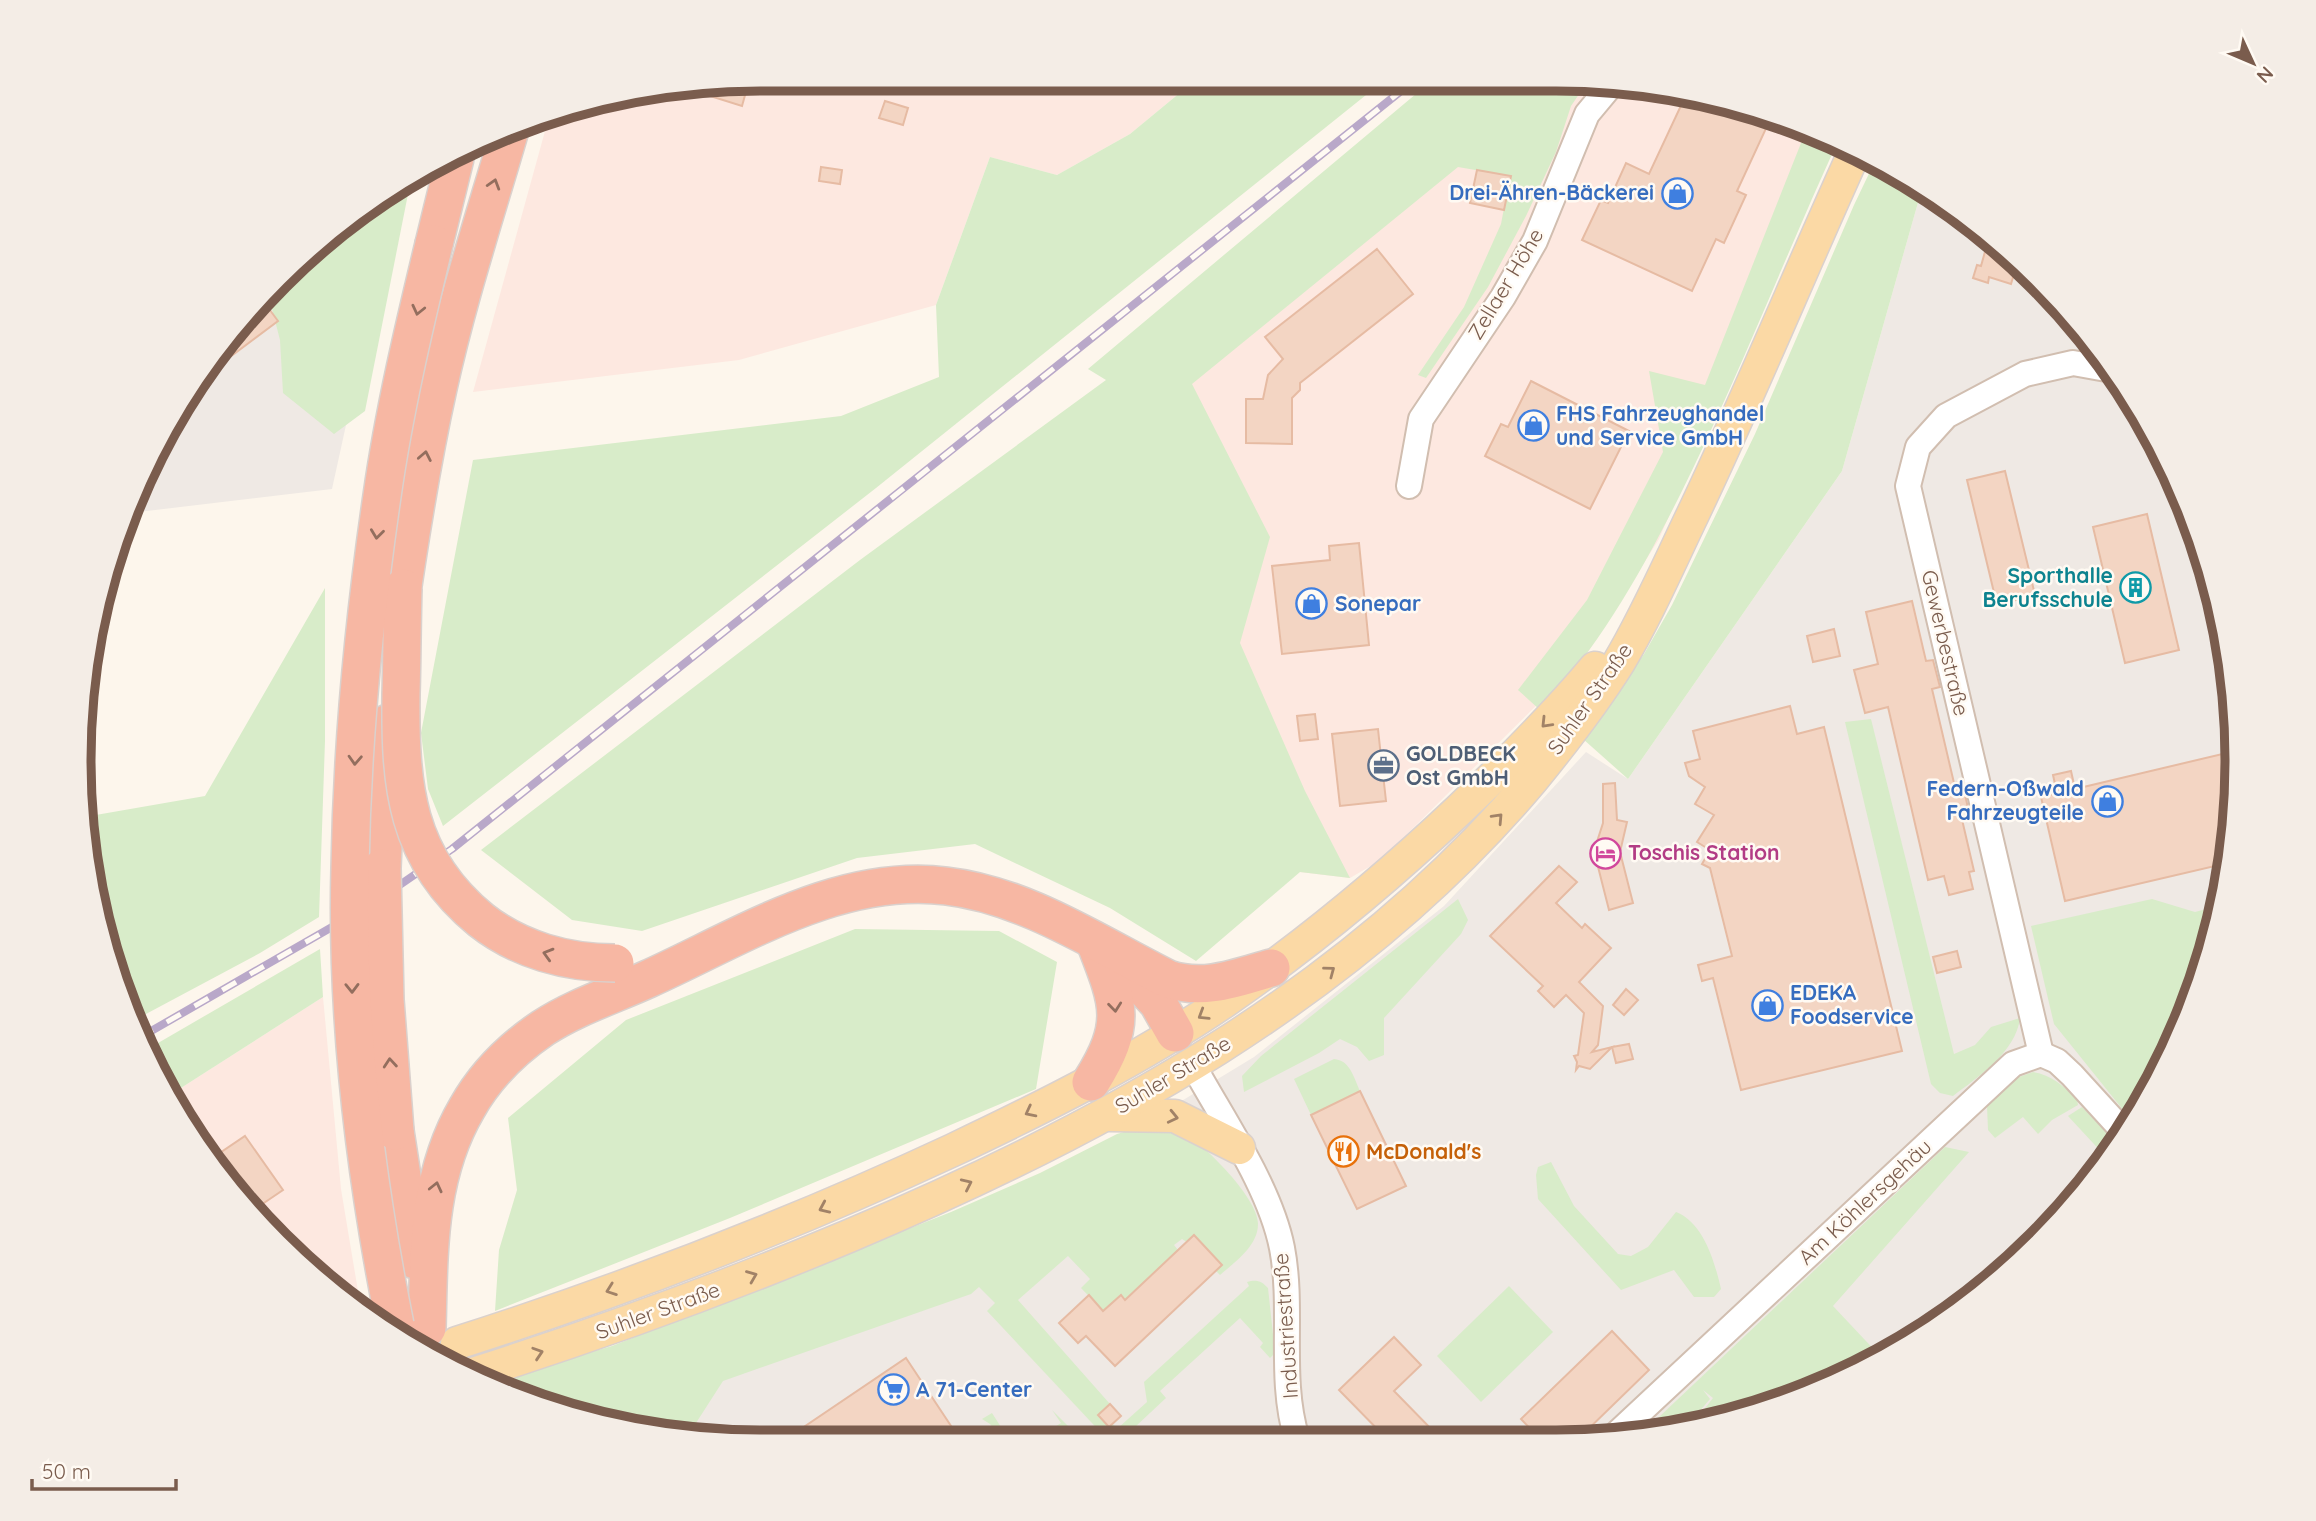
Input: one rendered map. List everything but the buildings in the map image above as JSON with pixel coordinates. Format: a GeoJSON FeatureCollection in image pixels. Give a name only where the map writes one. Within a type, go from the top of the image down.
{"type":"FeatureCollection","features":[{"type":"Feature","properties":{"kind":"highway"},"geometry":{"type":"LineString","coordinates":[[427,1336],[396,1132],[385,1000],[382,868],[386,742],[415,505],[439,386],[507,141]]}},
{"type":"Feature","properties":{"kind":"highway"},"geometry":{"type":"LineString","coordinates":[[427,1336],[382,1262],[365,1142],[353,1001],[350,869],[356,739],[366,620],[380,509],[404,374],[453,166]]}},
{"type":"Feature","properties":{"kind":"highway"},"geometry":{"type":"LineString","coordinates":[[403,588],[400,740],[402,775],[409,810],[426,854],[460,901],[502,935],[553,956],[596,963],[618,977]]}},
{"type":"Feature","properties":{"kind":"highway"},"geometry":{"type":"LineString","coordinates":[[427,1336],[429,1241],[434,1196],[443,1159],[467,1107],[495,1069],[523,1043],[643,960],[751,930],[848,894],[899,885],[923,884],[969,889],[993,895],[1055,920],[1095,943],[1182,984],[1210,985],[1271,968]]}},
{"type":"Feature","properties":{"kind":"highway"},"geometry":{"type":"LineString","coordinates":[[1095,943],[1144,985],[1175,1033]]}},
{"type":"Feature","properties":{"kind":"highway"},"geometry":{"type":"LineString","coordinates":[[1091,1082],[1105,1058],[1117,1028],[1112,986],[1095,943]]}},
{"type":"Feature","properties":{"kind":"main road","name":"Suhler Straße"},"geometry":{"type":"LineString","coordinates":[[485,1370],[690,1301],[992,1173],[1106,1115],[1193,1065],[1275,1012],[1362,947],[1437,880],[1510,805],[1580,721],[1619,662],[1729,438],[1851,160]]}},
{"type":"Feature","properties":{"kind":"main road","name":"Suhler Straße"},"geometry":{"type":"LineString","coordinates":[[427,1336],[542,1315],[757,1236],[903,1173],[1091,1082],[1175,1033],[1332,924],[1495,776],[1550,720],[1616,642],[1686,530]]}},
{"type":"Feature","properties":{"kind":"main road"},"geometry":{"type":"LineString","coordinates":[[1175,1033],[1193,1065]]}},
{"type":"Feature","properties":{"kind":"main road"},"geometry":{"type":"LineString","coordinates":[[1106,1115],[1175,1116],[1239,1148]]}},
{"type":"Feature","properties":{"kind":"street","name":"Zellaer Höhe"},"geometry":{"type":"LineString","coordinates":[[1409,486],[1421,419],[1503,297],[1535,242],[1587,114],[1605,93]]}},
{"type":"Feature","properties":{"kind":"street","name":"Gewerbestraße"},"geometry":{"type":"LineString","coordinates":[[2041,1054],[1908,485],[1918,447],[1946,416],[2025,374],[2073,363],[2097,367]]}},
{"type":"Feature","properties":{"kind":"street"},"geometry":{"type":"LineString","coordinates":[[2041,1054],[2057,1061],[2117,1124]]}},
{"type":"Feature","properties":{"kind":"street","name":"Am Köhlersgehäu"},"geometry":{"type":"LineString","coordinates":[[1625,1426],[2013,1064],[2041,1054]]}},
{"type":"Feature","properties":{"kind":"street","name":"Industriestraße"},"geometry":{"type":"LineString","coordinates":[[1193,1065],[1275,1221],[1282,1249],[1289,1389],[1294,1430]]}},
{"type":"Feature","properties":{"kind":"shaded area"},"geometry":{"type":"Polygon","coordinates":[[[1182,91],[1130,134],[1057,175],[990,157],[936,305],[739,360],[473,392],[546,127],[630,104],[717,92],[1182,91]]]}},
{"type":"Feature","properties":{"kind":"shaded area"},"geometry":{"type":"Polygon","coordinates":[[[1525,91],[1599,92],[1686,104],[1771,127],[1828,149],[1659,539],[1585,657],[1381,860],[1350,878],[1300,872],[1106,380],[1525,91]]]}},
{"type":"Feature","properties":{"kind":"shaded area"},"geometry":{"type":"Polygon","coordinates":[[[1919,199],[1963,229],[2029,287],[2087,353],[2112,389],[2156,464],[2174,504],[2202,587],[2219,673],[2225,760],[2219,848],[2202,934],[2174,1017],[2135,1095],[2087,1168],[2029,1234],[1963,1292],[1890,1340],[1812,1379],[1729,1407],[1686,1417],[1599,1429],[717,1429],[630,1417],[550,1396],[823,1302],[966,1232],[1254,1057],[1444,906],[1586,752],[1628,779],[1842,471],[1919,199]]]}},
{"type":"Feature","properties":{"kind":"shaded area"},"geometry":{"type":"Polygon","coordinates":[[[386,206],[391,220],[332,489],[139,512],[160,464],[181,426],[229,353],[287,287],[319,257],[386,206]]]}},
{"type":"Feature","properties":{"kind":"shaded area"},"geometry":{"type":"Polygon","coordinates":[[[323,997],[341,1189],[359,1296],[319,1264],[257,1202],[229,1168],[178,1090],[323,997]]]}},
{"type":"Feature","properties":{"kind":"green space"},"geometry":{"type":"Polygon","coordinates":[[[1182,91],[1371,91],[876,488],[443,826],[428,789],[421,733],[473,460],[841,416],[939,377],[936,305],[990,157],[1057,175],[1130,134],[1182,91]]]}},
{"type":"Feature","properties":{"kind":"green space"},"geometry":{"type":"Polygon","coordinates":[[[1419,91],[1581,92],[1571,106],[1556,152],[1526,216],[1488,287],[1426,378],[1418,375],[1464,307],[1501,224],[1510,176],[1458,167],[1192,384],[1270,537],[1240,643],[1305,791],[1350,878],[1300,872],[1196,961],[1110,908],[975,844],[857,858],[642,931],[572,920],[481,850],[860,560],[1106,380],[1088,369],[1419,91]]]}},
{"type":"Feature","properties":{"kind":"green space"},"geometry":{"type":"Polygon","coordinates":[[[1803,139],[1833,152],[1722,406],[1651,551],[1601,634],[1562,686],[1540,710],[1518,690],[1587,600],[1663,452],[1649,371],[1705,385],[1803,139]]]}},
{"type":"Feature","properties":{"kind":"green space"},"geometry":{"type":"Polygon","coordinates":[[[1871,170],[1919,199],[1842,471],[1628,779],[1583,739],[1644,654],[1672,605],[1755,434],[1871,170]]]}},
{"type":"Feature","properties":{"kind":"green space"},"geometry":{"type":"Polygon","coordinates":[[[408,192],[365,411],[334,434],[283,393],[280,340],[271,304],[319,257],[353,229],[408,192]]]}},
{"type":"Feature","properties":{"kind":"green space"},"geometry":{"type":"Polygon","coordinates":[[[325,588],[325,741],[319,917],[260,953],[142,1016],[114,934],[104,891],[93,815],[205,796],[325,588]]]}},
{"type":"Feature","properties":{"kind":"green space"},"geometry":{"type":"Polygon","coordinates":[[[1871,719],[1954,1054],[1975,1045],[1991,1027],[2020,1018],[2017,1030],[2004,1053],[1953,1096],[1940,1093],[1931,1084],[1845,722],[1871,719]]]}},
{"type":"Feature","properties":{"kind":"green space"},"geometry":{"type":"Polygon","coordinates":[[[1458,899],[1468,920],[1461,934],[1384,1018],[1384,1055],[1369,1061],[1357,1047],[1340,1039],[1319,1053],[1244,1092],[1242,1076],[1261,1056],[1458,899]]]}},
{"type":"Feature","properties":{"kind":"green space"},"geometry":{"type":"Polygon","coordinates":[[[2152,899],[2195,912],[2208,909],[2174,1017],[2156,1057],[2125,1112],[2054,1024],[2031,926],[2152,899]]]}},
{"type":"Feature","properties":{"kind":"green space"},"geometry":{"type":"Polygon","coordinates":[[[855,929],[999,931],[1057,962],[1036,1089],[730,1218],[495,1311],[499,1250],[517,1190],[508,1118],[626,1020],[855,929]]]}},
{"type":"Feature","properties":{"kind":"green space"},"geometry":{"type":"Polygon","coordinates":[[[320,949],[323,997],[178,1090],[155,1045],[320,949]]]}},
{"type":"Feature","properties":{"kind":"green space"},"geometry":{"type":"Polygon","coordinates":[[[1334,1059],[1348,1066],[1360,1091],[1311,1115],[1294,1079],[1334,1059]]]}},
{"type":"Feature","properties":{"kind":"green space"},"geometry":{"type":"Polygon","coordinates":[[[2033,1072],[2057,1082],[2077,1099],[2078,1105],[2052,1120],[2038,1134],[2023,1117],[1995,1138],[1988,1130],[1987,1106],[2019,1077],[2033,1072]]]}},
{"type":"Feature","properties":{"kind":"green space"},"geometry":{"type":"Polygon","coordinates":[[[2082,1107],[2109,1136],[2100,1150],[2068,1116],[2082,1107]]]}},
{"type":"Feature","properties":{"kind":"green space"},"geometry":{"type":"Polygon","coordinates":[[[1148,1125],[1162,1125],[1185,1134],[1212,1156],[1239,1185],[1256,1213],[1258,1224],[1250,1246],[1220,1275],[1216,1271],[1222,1265],[1182,1239],[1174,1245],[1178,1250],[1125,1300],[1121,1295],[1108,1316],[1081,1288],[1090,1279],[1068,1256],[1018,1300],[1110,1404],[1098,1415],[1118,1428],[1147,1402],[1144,1382],[1249,1286],[1247,1282],[1259,1281],[1268,1288],[1275,1353],[1270,1358],[1260,1347],[1263,1343],[1240,1318],[1160,1391],[1166,1398],[1135,1427],[1138,1430],[1099,1430],[987,1311],[995,1303],[979,1287],[971,1294],[723,1381],[694,1426],[630,1417],[587,1407],[501,1378],[612,1346],[951,1212],[1040,1173],[1117,1134],[1148,1125]]]}},
{"type":"Feature","properties":{"kind":"green space"},"geometry":{"type":"Polygon","coordinates":[[[1945,1147],[1969,1152],[1833,1306],[1874,1349],[1812,1379],[1771,1394],[1701,1414],[1713,1398],[1703,1390],[1710,1399],[1697,1414],[1653,1422],[1945,1147]]]}},
{"type":"Feature","properties":{"kind":"green space"},"geometry":{"type":"Polygon","coordinates":[[[1551,1162],[1574,1206],[1618,1254],[1631,1256],[1648,1247],[1676,1212],[1686,1217],[1707,1245],[1721,1289],[1714,1297],[1694,1297],[1674,1270],[1621,1290],[1538,1199],[1538,1167],[1551,1162]]]}},
{"type":"Feature","properties":{"kind":"green space"},"geometry":{"type":"Polygon","coordinates":[[[1509,1286],[1553,1332],[1481,1402],[1437,1356],[1509,1286]]]}},
{"type":"Feature","properties":{"kind":"green space"},"geometry":{"type":"Polygon","coordinates":[[[1052,1410],[1072,1430],[1050,1430],[1061,1423],[1052,1410]]]}},
{"type":"Feature","properties":{"kind":"green space"},"geometry":{"type":"Polygon","coordinates":[[[992,1413],[1003,1430],[995,1430],[982,1419],[992,1413]]]}},
{"type":"Feature","properties":{"kind":"tunnel"},"geometry":{"type":"LineString","coordinates":[[440,1348],[457,1343]]}},
{"type":"Feature","properties":{"kind":"railway"},"geometry":{"type":"LineString","coordinates":[[149,1032],[372,904],[452,849],[1401,91]]}},
{"type":"Feature","properties":{"kind":"place","name":"Drei-Ähren-Bäckerei"},"geometry":{"type":"Point","coordinates":[1677,193]}},
{"type":"Feature","properties":{"kind":"place","name":"FHS Fahrzeughandel und Service GmbH"},"geometry":{"type":"Point","coordinates":[1533,426]}},
{"type":"Feature","properties":{"kind":"place","name":"Sporthalle Berufsschule"},"geometry":{"type":"Point","coordinates":[2136,588]}},
{"type":"Feature","properties":{"kind":"place","name":"Sonepar"},"geometry":{"type":"Point","coordinates":[1312,604]}},
{"type":"Feature","properties":{"kind":"place","name":"GOLDBECK Ost GmbH"},"geometry":{"type":"Point","coordinates":[1383,766]}},
{"type":"Feature","properties":{"kind":"place","name":"Federn-Oßwald Fahrzeugteile"},"geometry":{"type":"Point","coordinates":[2107,801]}},
{"type":"Feature","properties":{"kind":"place","name":"Toschis Station"},"geometry":{"type":"Point","coordinates":[1605,853]}},
{"type":"Feature","properties":{"kind":"place","name":"EDEKA Foodservice"},"geometry":{"type":"Point","coordinates":[1767,1005]}},
{"type":"Feature","properties":{"kind":"place","name":"McDonald's"},"geometry":{"type":"Point","coordinates":[1343,1152]}},
{"type":"Feature","properties":{"kind":"place","name":"A 71-Center"},"geometry":{"type":"Point","coordinates":[893,1390]}}]}
